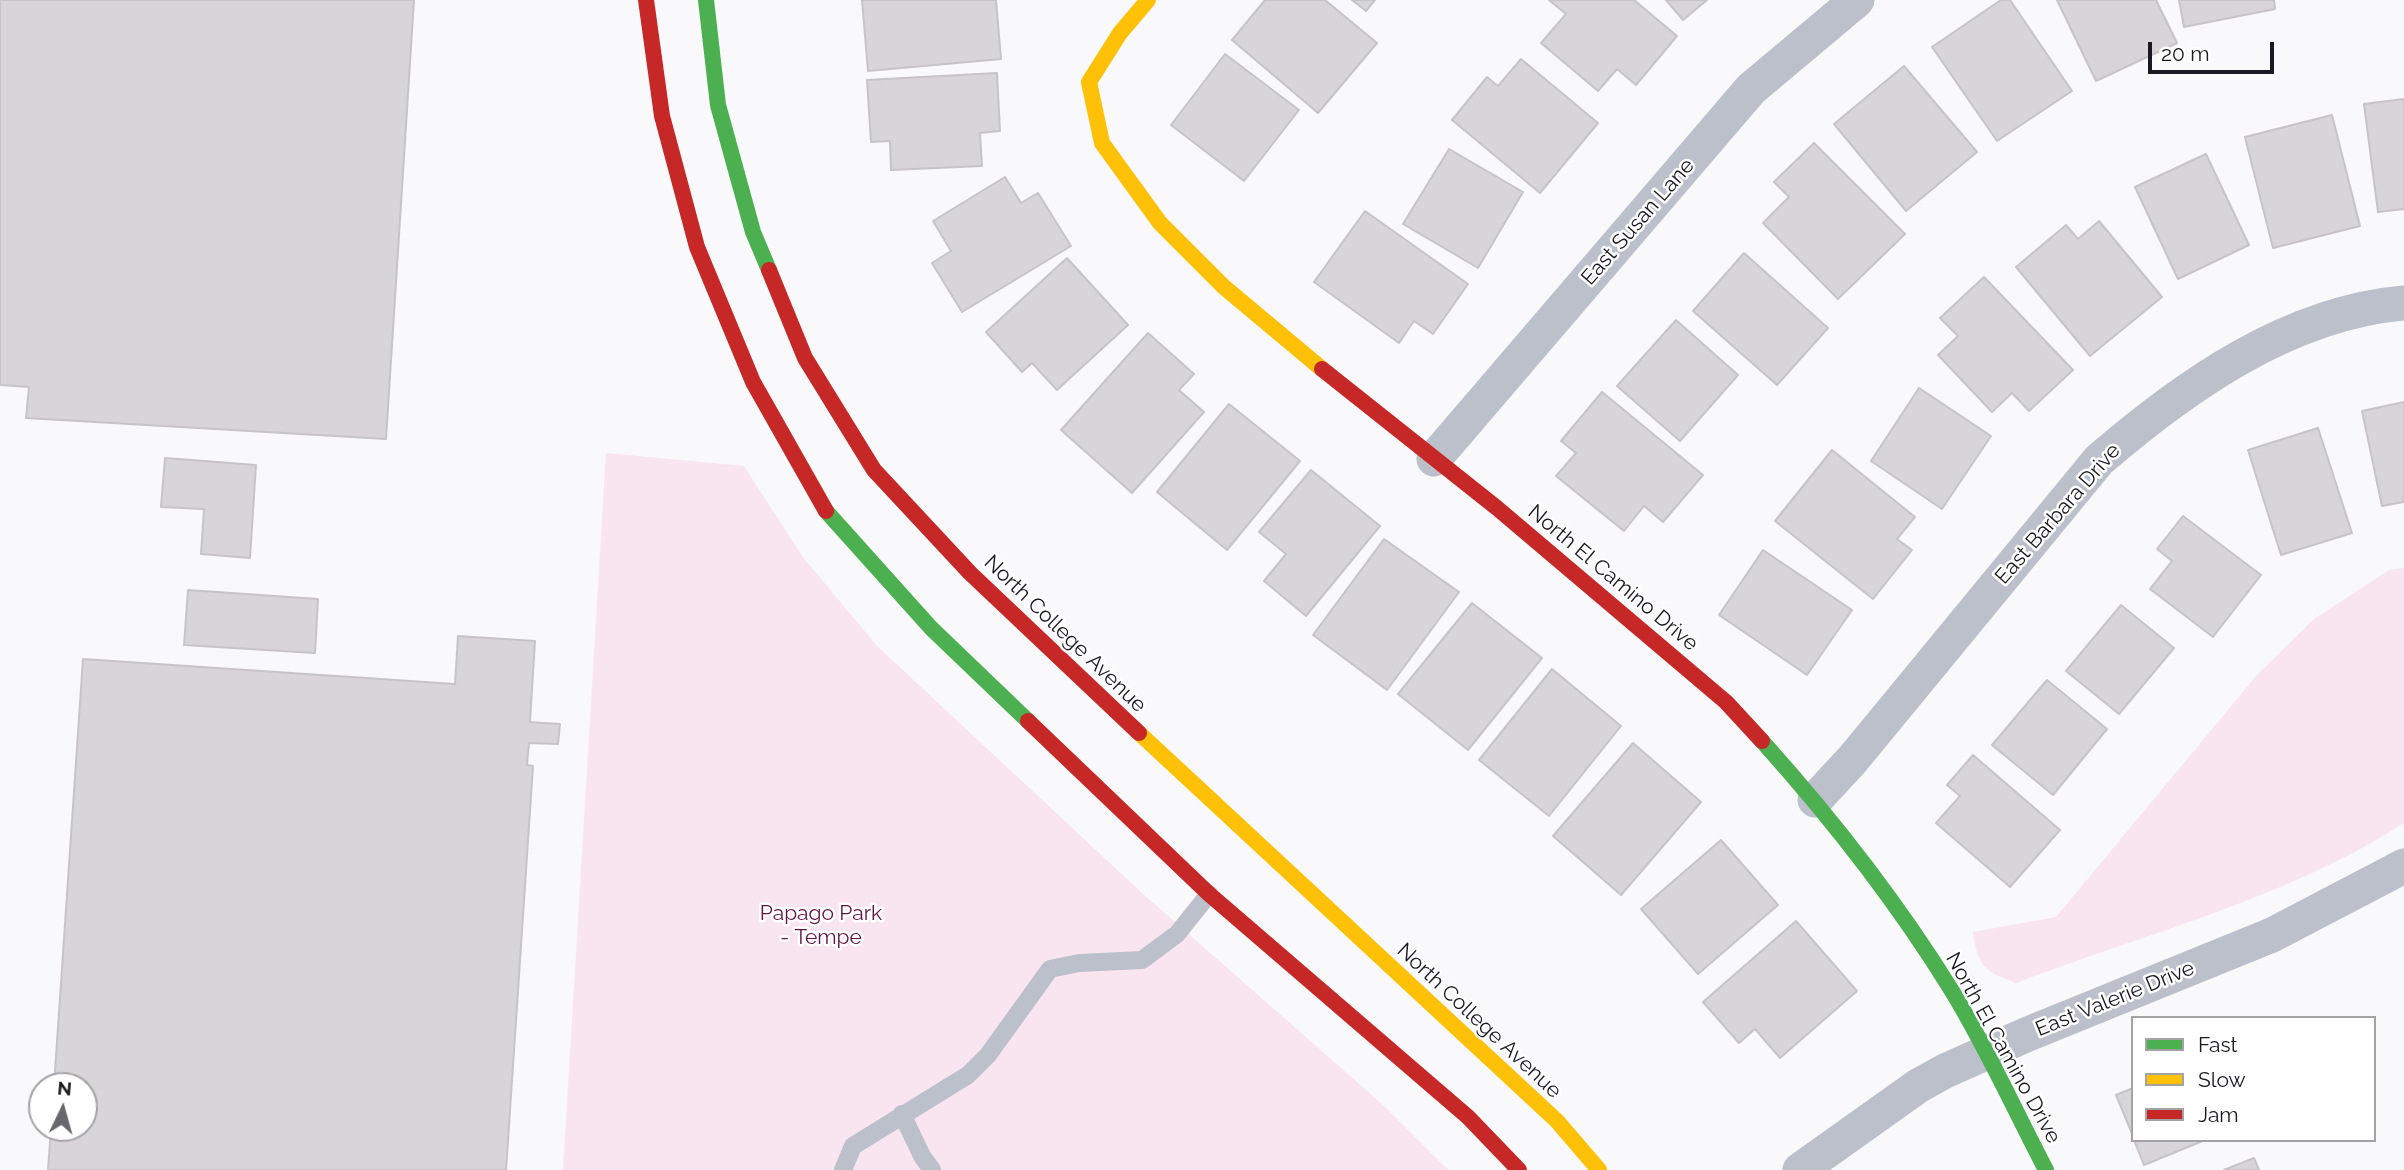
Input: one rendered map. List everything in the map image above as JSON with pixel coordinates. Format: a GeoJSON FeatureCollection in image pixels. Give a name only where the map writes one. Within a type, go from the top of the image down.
{"type":"FeatureCollection","features":[{"type":"Feature","properties":{"kind":"street"},"geometry":{"type":"LineString","coordinates":[[646,0],[662,116],[697,247],[752,382],[827,513],[931,628],[1209,894],[1468,1117],[1519,1170]]}},
{"type":"Feature","properties":{"kind":"street","name":"North College Avenue"},"geometry":{"type":"LineString","coordinates":[[706,0],[718,105],[753,232],[805,358],[874,470],[970,573],[1206,797],[1557,1121],[1599,1170]]}},
{"type":"Feature","properties":{"kind":"street","name":"North El Camino Drive"},"geometry":{"type":"LineString","coordinates":[[1148,0],[1120,33],[1089,82],[1102,143],[1160,223],[1224,287],[1537,541],[1726,702],[1815,800],[1910,929],[1953,992],[2046,1170]]}},
{"type":"Feature","properties":{"kind":"street","name":"East Susan Lane"},"geometry":{"type":"LineString","coordinates":[[1434,459],[1751,89],[1857,0]]}},
{"type":"Feature","properties":{"kind":"street","name":"East Barbara Drive"},"geometry":{"type":"LineString","coordinates":[[1815,800],[1853,759],[2099,460],[2139,426],[2225,367],[2290,332],[2369,306],[2404,303]]}},
{"type":"Feature","properties":{"kind":"street","name":"East Valerie Drive"},"geometry":{"type":"LineString","coordinates":[[1800,1170],[1918,1086],[1986,1053],[2272,935],[2404,866]]}},
{"type":"Feature","properties":{"kind":"lane"},"geometry":{"type":"LineString","coordinates":[[843,1170],[853,1146],[968,1075],[988,1055],[1050,969],[1079,963],[1142,960],[1177,934],[1209,894]]}},
{"type":"Feature","properties":{"kind":"lane"},"geometry":{"type":"LineString","coordinates":[[902,1114],[932,1170]]}},
{"type":"Feature","properties":{"kind":"green space","name":"Papago Park - Tempe"},"geometry":{"type":"Polygon","coordinates":[[[606,453],[744,466],[802,556],[877,646],[1142,893],[1382,1104],[1448,1170],[563,1170],[606,453]]]}},
{"type":"Feature","properties":{"kind":"green space"},"geometry":{"type":"Polygon","coordinates":[[[2404,568],[2404,823],[2359,850],[2264,894],[2016,983],[1996,975],[1984,966],[1977,953],[1973,932],[2056,917],[2257,675],[2314,619],[2389,570],[2404,568]]]}},
{"type":"Feature","properties":{"kind":"building"},"geometry":{"type":"Polygon","coordinates":[[[0,0],[414,0],[386,439],[26,418],[29,387],[0,385],[0,0]]]}},
{"type":"Feature","properties":{"kind":"building"},"geometry":{"type":"Polygon","coordinates":[[[862,0],[996,0],[1001,59],[868,71],[862,0]]]}},
{"type":"Feature","properties":{"kind":"building"},"geometry":{"type":"Polygon","coordinates":[[[1265,0],[1325,0],[1377,43],[1318,113],[1232,40],[1265,0]]]}},
{"type":"Feature","properties":{"kind":"building"},"geometry":{"type":"Polygon","coordinates":[[[1352,0],[1375,0],[1366,11],[1352,0]]]}},
{"type":"Feature","properties":{"kind":"building"},"geometry":{"type":"Polygon","coordinates":[[[1549,0],[1634,0],[1677,36],[1636,85],[1617,69],[1598,91],[1541,43],[1566,14],[1549,0]]]}},
{"type":"Feature","properties":{"kind":"building"},"geometry":{"type":"Polygon","coordinates":[[[1666,0],[1707,0],[1683,20],[1666,0]]]}},
{"type":"Feature","properties":{"kind":"building"},"geometry":{"type":"Polygon","coordinates":[[[2001,0],[2010,0],[2072,91],[1997,141],[1932,47],[2001,0]]]}},
{"type":"Feature","properties":{"kind":"building"},"geometry":{"type":"Polygon","coordinates":[[[2057,0],[2156,0],[2177,43],[2096,81],[2057,0]]]}},
{"type":"Feature","properties":{"kind":"building"},"geometry":{"type":"Polygon","coordinates":[[[2179,0],[2274,0],[2275,9],[2184,27],[2179,0]]]}},
{"type":"Feature","properties":{"kind":"building"},"geometry":{"type":"Polygon","coordinates":[[[1225,54],[1299,110],[1244,181],[1171,125],[1225,54]]]}},
{"type":"Feature","properties":{"kind":"building"},"geometry":{"type":"Polygon","coordinates":[[[1521,59],[1598,123],[1540,193],[1452,120],[1487,77],[1498,86],[1521,59]]]}},
{"type":"Feature","properties":{"kind":"building"},"geometry":{"type":"Polygon","coordinates":[[[1904,66],[1977,152],[1906,211],[1834,124],[1904,66]]]}},
{"type":"Feature","properties":{"kind":"building"},"geometry":{"type":"Polygon","coordinates":[[[997,73],[1000,131],[980,133],[982,166],[891,170],[890,141],[871,142],[867,80],[997,73]]]}},
{"type":"Feature","properties":{"kind":"building"},"geometry":{"type":"Polygon","coordinates":[[[2404,99],[2404,209],[2378,212],[2364,104],[2404,99]]]}},
{"type":"Feature","properties":{"kind":"building"},"geometry":{"type":"Polygon","coordinates":[[[2332,115],[2360,226],[2273,248],[2245,137],[2332,115]]]}},
{"type":"Feature","properties":{"kind":"building"},"geometry":{"type":"Polygon","coordinates":[[[1814,143],[1905,234],[1838,299],[1763,223],[1789,197],[1774,182],[1814,143]]]}},
{"type":"Feature","properties":{"kind":"building"},"geometry":{"type":"Polygon","coordinates":[[[1449,149],[1523,192],[1478,268],[1403,224],[1449,149]]]}},
{"type":"Feature","properties":{"kind":"building"},"geometry":{"type":"Polygon","coordinates":[[[2206,154],[2249,245],[2178,279],[2135,187],[2206,154]]]}},
{"type":"Feature","properties":{"kind":"building"},"geometry":{"type":"Polygon","coordinates":[[[1005,177],[1021,203],[1038,193],[1071,246],[962,312],[932,263],[951,251],[933,221],[1005,177]]]}},
{"type":"Feature","properties":{"kind":"building"},"geometry":{"type":"Polygon","coordinates":[[[1365,211],[1468,284],[1433,334],[1414,321],[1399,343],[1314,282],[1365,211]]]}},
{"type":"Feature","properties":{"kind":"building"},"geometry":{"type":"Polygon","coordinates":[[[2099,221],[2162,297],[2090,356],[2016,267],[2066,225],[2078,239],[2099,221]]]}},
{"type":"Feature","properties":{"kind":"building"},"geometry":{"type":"Polygon","coordinates":[[[1744,253],[1828,328],[1777,385],[1693,311],[1744,253]]]}},
{"type":"Feature","properties":{"kind":"building"},"geometry":{"type":"Polygon","coordinates":[[[1067,258],[1128,325],[1057,390],[1032,363],[1022,372],[986,332],[1067,258]]]}},
{"type":"Feature","properties":{"kind":"building"},"geometry":{"type":"Polygon","coordinates":[[[1984,277],[2073,370],[2029,411],[2012,393],[1992,412],[1938,355],[1958,336],[1940,318],[1984,277]]]}},
{"type":"Feature","properties":{"kind":"building"},"geometry":{"type":"Polygon","coordinates":[[[1676,320],[1738,375],[1680,441],[1617,386],[1676,320]]]}},
{"type":"Feature","properties":{"kind":"building"},"geometry":{"type":"Polygon","coordinates":[[[1148,333],[1194,374],[1179,390],[1204,412],[1132,493],[1061,430],[1148,333]]]}},
{"type":"Feature","properties":{"kind":"building"},"geometry":{"type":"Polygon","coordinates":[[[1919,388],[1991,436],[1942,509],[1871,461],[1919,388]]]}},
{"type":"Feature","properties":{"kind":"building"},"geometry":{"type":"Polygon","coordinates":[[[1602,392],[1703,475],[1663,522],[1644,506],[1624,531],[1556,476],[1576,453],[1561,441],[1602,392]]]}},
{"type":"Feature","properties":{"kind":"building"},"geometry":{"type":"Polygon","coordinates":[[[2404,402],[2404,502],[2382,506],[2362,411],[2404,402]]]}},
{"type":"Feature","properties":{"kind":"building"},"geometry":{"type":"Polygon","coordinates":[[[1229,404],[1300,461],[1227,550],[1157,492],[1229,404]]]}},
{"type":"Feature","properties":{"kind":"building"},"geometry":{"type":"Polygon","coordinates":[[[2318,428],[2352,533],[2281,555],[2248,450],[2318,428]]]}},
{"type":"Feature","properties":{"kind":"building"},"geometry":{"type":"Polygon","coordinates":[[[1832,450],[1915,517],[1897,539],[1912,550],[1873,599],[1775,521],[1832,450]]]}},
{"type":"Feature","properties":{"kind":"building"},"geometry":{"type":"Polygon","coordinates":[[[165,458],[256,465],[250,558],[201,554],[204,509],[161,507],[165,458]]]}},
{"type":"Feature","properties":{"kind":"building"},"geometry":{"type":"Polygon","coordinates":[[[1311,470],[1380,526],[1306,616],[1264,581],[1286,554],[1259,532],[1311,470]]]}},
{"type":"Feature","properties":{"kind":"building"},"geometry":{"type":"Polygon","coordinates":[[[2183,516],[2261,575],[2213,637],[2150,589],[2172,561],[2157,549],[2183,516]]]}},
{"type":"Feature","properties":{"kind":"building"},"geometry":{"type":"Polygon","coordinates":[[[1384,539],[1459,592],[1387,690],[1313,635],[1384,539]]]}},
{"type":"Feature","properties":{"kind":"building"},"geometry":{"type":"Polygon","coordinates":[[[1763,550],[1852,610],[1807,675],[1719,615],[1763,550]]]}},
{"type":"Feature","properties":{"kind":"building"},"geometry":{"type":"Polygon","coordinates":[[[188,590],[318,599],[315,653],[184,645],[188,590]]]}},
{"type":"Feature","properties":{"kind":"building"},"geometry":{"type":"Polygon","coordinates":[[[1472,603],[1542,658],[1468,750],[1398,694],[1472,603]]]}},
{"type":"Feature","properties":{"kind":"building"},"geometry":{"type":"Polygon","coordinates":[[[2121,605],[2174,648],[2119,714],[2066,671],[2121,605]]]}},
{"type":"Feature","properties":{"kind":"building"},"geometry":{"type":"Polygon","coordinates":[[[458,636],[535,641],[530,722],[560,724],[558,744],[529,743],[527,765],[533,766],[506,1170],[48,1170],[50,1142],[98,1142],[98,1072],[55,1072],[83,659],[455,684],[458,636]]]}},
{"type":"Feature","properties":{"kind":"building"},"geometry":{"type":"Polygon","coordinates":[[[1552,669],[1621,726],[1549,816],[1479,760],[1552,669]]]}},
{"type":"Feature","properties":{"kind":"building"},"geometry":{"type":"Polygon","coordinates":[[[2047,680],[2107,729],[2053,795],[1992,745],[2047,680]]]}},
{"type":"Feature","properties":{"kind":"building"},"geometry":{"type":"Polygon","coordinates":[[[1633,743],[1701,802],[1621,895],[1553,836],[1633,743]]]}},
{"type":"Feature","properties":{"kind":"building"},"geometry":{"type":"Polygon","coordinates":[[[1973,755],[2060,830],[2010,887],[1936,823],[1960,796],[1947,785],[1973,755]]]}},
{"type":"Feature","properties":{"kind":"building"},"geometry":{"type":"Polygon","coordinates":[[[1721,840],[1778,905],[1698,974],[1641,909],[1721,840]]]}},
{"type":"Feature","properties":{"kind":"building"},"geometry":{"type":"Polygon","coordinates":[[[1796,921],[1857,991],[1780,1058],[1755,1029],[1739,1043],[1703,1002],[1796,921]]]}},
{"type":"Feature","properties":{"kind":"building"},"geometry":{"type":"Polygon","coordinates":[[[2131,1089],[2131,1131],[2116,1095],[2131,1089]]]}},
{"type":"Feature","properties":{"kind":"building"},"geometry":{"type":"Polygon","coordinates":[[[2135,1142],[2200,1142],[2144,1165],[2135,1142]]]}},
{"type":"Feature","properties":{"kind":"building"},"geometry":{"type":"Polygon","coordinates":[[[2254,1158],[2259,1170],[2224,1170],[2254,1158]]]}},
{"type":"Feature","properties":{"kind":"traffic: fast"},"geometry":{"type":"LineString","coordinates":[[706,0],[718,105],[753,232],[769,270]]}},
{"type":"Feature","properties":{"kind":"traffic: fast"},"geometry":{"type":"LineString","coordinates":[[826,511],[931,628],[1028,721]]}},
{"type":"Feature","properties":{"kind":"traffic: fast"},"geometry":{"type":"LineString","coordinates":[[1762,741],[1863,862],[1931,958],[1977,1035],[2046,1170]]}},
{"type":"Feature","properties":{"kind":"traffic: slow"},"geometry":{"type":"LineString","coordinates":[[1148,0],[1120,33],[1089,82],[1102,143],[1160,223],[1224,287],[1322,369]]}},
{"type":"Feature","properties":{"kind":"traffic: slow"},"geometry":{"type":"LineString","coordinates":[[1139,733],[1557,1121],[1599,1170]]}},
{"type":"Feature","properties":{"kind":"traffic: jam"},"geometry":{"type":"LineString","coordinates":[[646,0],[662,116],[697,247],[753,382],[826,511]]}},
{"type":"Feature","properties":{"kind":"traffic: jam"},"geometry":{"type":"LineString","coordinates":[[769,270],[805,358],[874,470],[970,573],[1139,733]]}},
{"type":"Feature","properties":{"kind":"traffic: jam"},"geometry":{"type":"LineString","coordinates":[[1322,369],[1497,508],[1726,702],[1762,741]]}},
{"type":"Feature","properties":{"kind":"traffic: jam"},"geometry":{"type":"LineString","coordinates":[[1028,721],[1209,894],[1468,1117],[1519,1170]]}}]}
